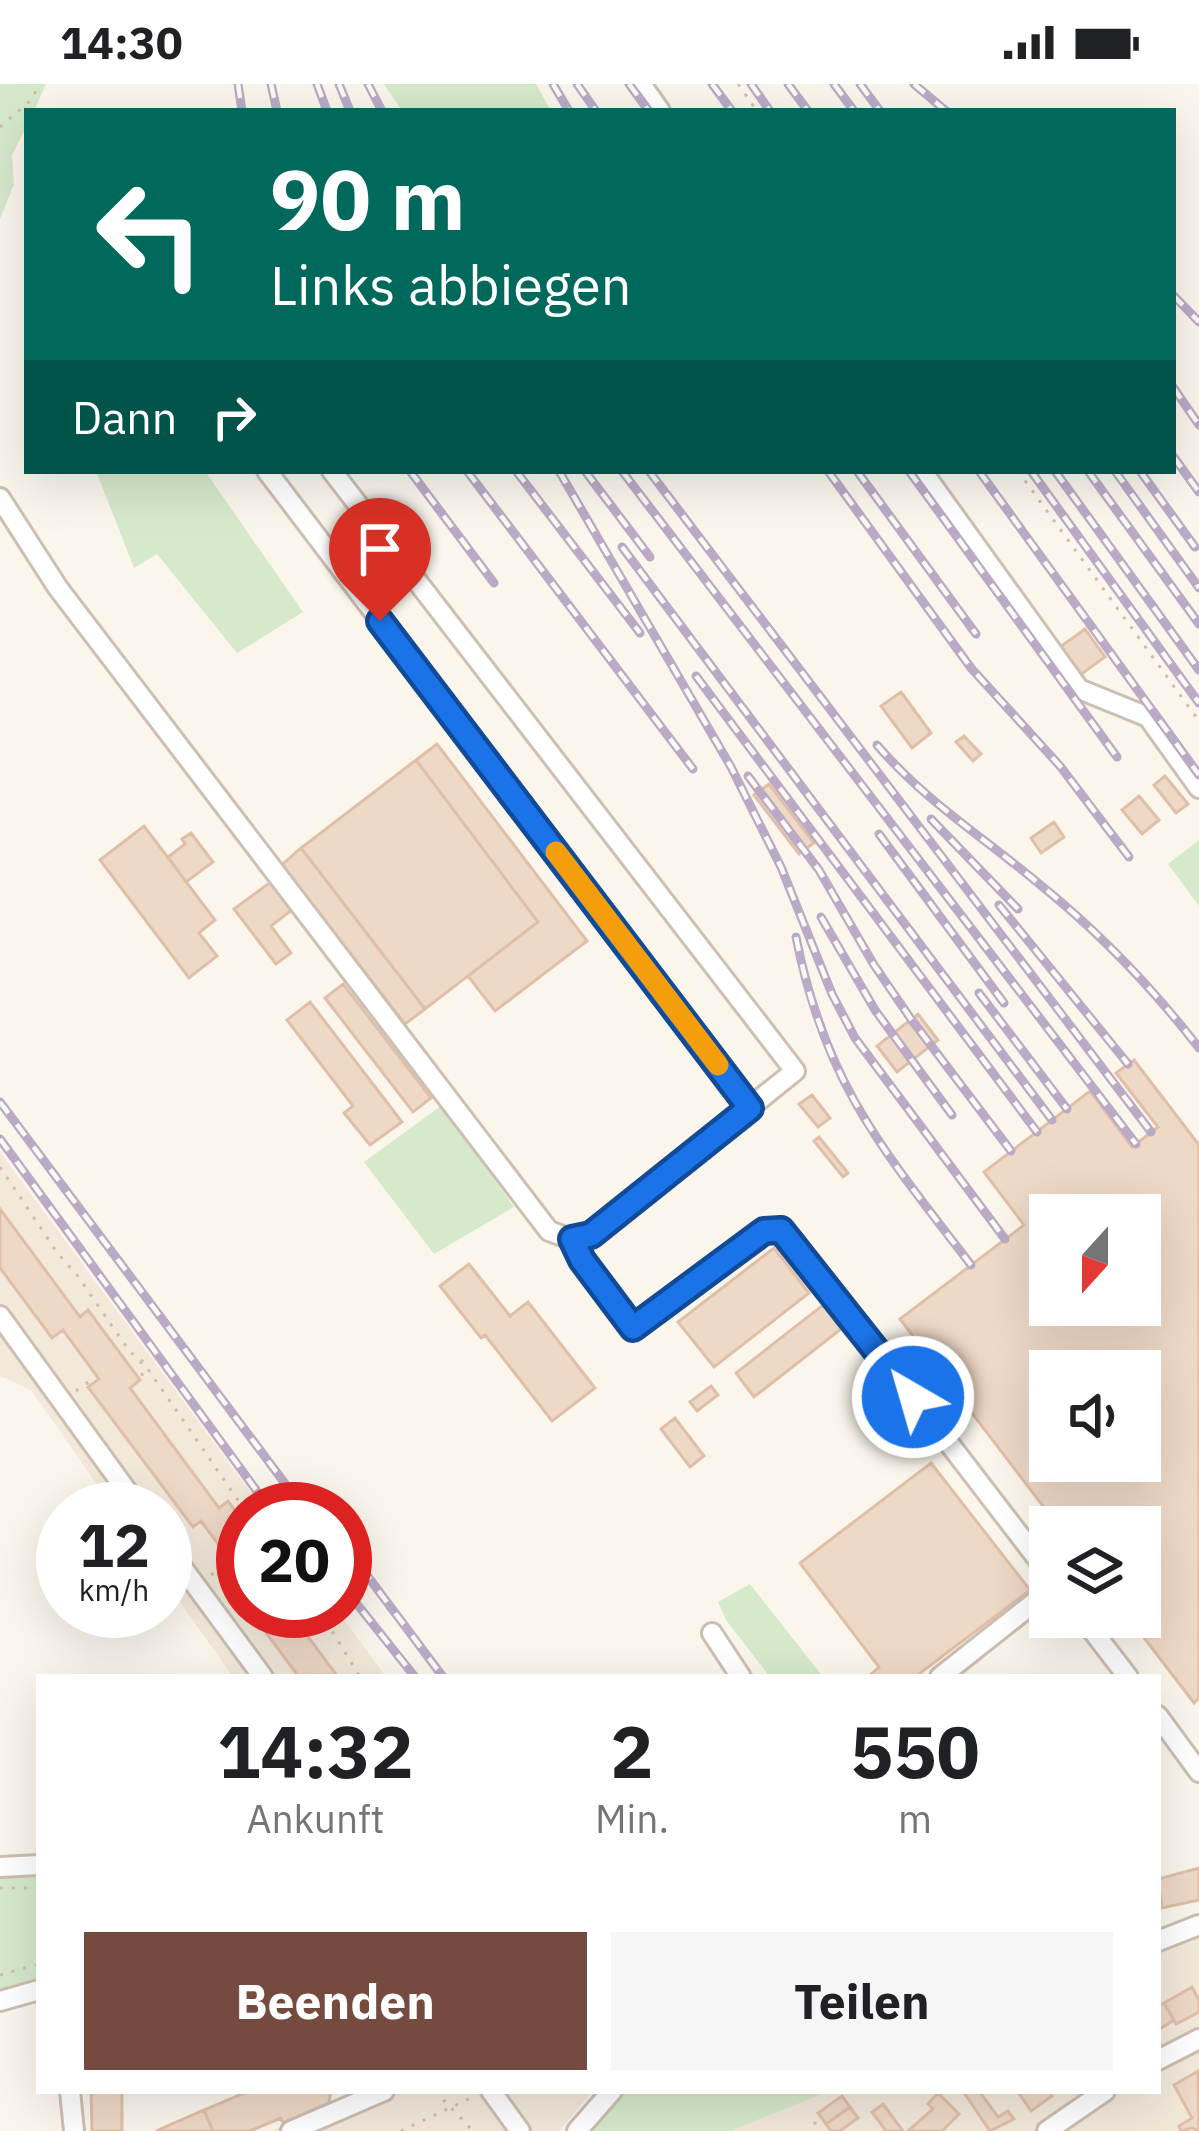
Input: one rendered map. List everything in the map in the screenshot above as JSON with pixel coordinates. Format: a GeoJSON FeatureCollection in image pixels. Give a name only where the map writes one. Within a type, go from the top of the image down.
{"type":"FeatureCollection","features":[{"type":"Feature","properties":{"kind":"street"},"geometry":{"type":"LineString","coordinates":[[268,474],[750,1108]]}},
{"type":"Feature","properties":{"kind":"street"},"geometry":{"type":"LineString","coordinates":[[0,498],[58,588],[549,1231],[572,1239],[591,1235],[795,1071],[334,474]]}},
{"type":"Feature","properties":{"kind":"street"},"geometry":{"type":"LineString","coordinates":[[924,474],[1079,688],[1148,717],[1199,788]]}},
{"type":"Feature","properties":{"kind":"street"},"geometry":{"type":"LineString","coordinates":[[572,1239],[582,1260],[633,1328],[764,1231],[781,1230],[1029,1548]]}},
{"type":"Feature","properties":{"kind":"street"},"geometry":{"type":"LineString","coordinates":[[0,1316],[120,1482]]}},
{"type":"Feature","properties":{"kind":"street"},"geometry":{"type":"LineString","coordinates":[[192,1581],[261,1674]]}},
{"type":"Feature","properties":{"kind":"street"},"geometry":{"type":"LineString","coordinates":[[944,1674],[1029,1607]]}},
{"type":"Feature","properties":{"kind":"street"},"geometry":{"type":"LineString","coordinates":[[712,1633],[739,1674]]}},
{"type":"Feature","properties":{"kind":"street"},"geometry":{"type":"LineString","coordinates":[[1098,1638],[1126,1674]]}},
{"type":"Feature","properties":{"kind":"street"},"geometry":{"type":"LineString","coordinates":[[1161,1720],[1199,1772]]}},
{"type":"Feature","properties":{"kind":"street"},"geometry":{"type":"LineString","coordinates":[[0,1867],[36,1865]]}},
{"type":"Feature","properties":{"kind":"street"},"geometry":{"type":"LineString","coordinates":[[1161,1940],[1199,1925]]}},
{"type":"Feature","properties":{"kind":"street"},"geometry":{"type":"LineString","coordinates":[[0,2001],[36,1991]]}},
{"type":"Feature","properties":{"kind":"street"},"geometry":{"type":"LineString","coordinates":[[1161,2058],[1199,2039]]}},
{"type":"Feature","properties":{"kind":"street"},"geometry":{"type":"LineString","coordinates":[[70,2094],[74,2131]]}},
{"type":"Feature","properties":{"kind":"street"},"geometry":{"type":"LineString","coordinates":[[291,2131],[377,2094]]}},
{"type":"Feature","properties":{"kind":"street"},"geometry":{"type":"LineString","coordinates":[[489,2094],[520,2131]]}},
{"type":"Feature","properties":{"kind":"street"},"geometry":{"type":"LineString","coordinates":[[577,2131],[609,2094]]}},
{"type":"Feature","properties":{"kind":"street"},"geometry":{"type":"LineString","coordinates":[[1047,2131],[1102,2094]]}},
{"type":"Feature","properties":{"kind":"path"},"geometry":{"type":"LineString","coordinates":[[0,127],[30,101],[40,84]]}},
{"type":"Feature","properties":{"kind":"path"},"geometry":{"type":"LineString","coordinates":[[1020,474],[1199,721]]}},
{"type":"Feature","properties":{"kind":"path"},"geometry":{"type":"LineString","coordinates":[[0,1167],[225,1482]]}},
{"type":"Feature","properties":{"kind":"path"},"geometry":{"type":"LineString","coordinates":[[123,1357],[130,1352]]}},
{"type":"Feature","properties":{"kind":"path"},"geometry":{"type":"LineString","coordinates":[[140,1360],[143,1384]]}},
{"type":"Feature","properties":{"kind":"path"},"geometry":{"type":"LineString","coordinates":[[75,1393],[97,1376]]}},
{"type":"Feature","properties":{"kind":"path"},"geometry":{"type":"LineString","coordinates":[[209,1576],[216,1571]]}},
{"type":"Feature","properties":{"kind":"path"},"geometry":{"type":"LineString","coordinates":[[336,1638],[358,1674]]}},
{"type":"Feature","properties":{"kind":"path"},"geometry":{"type":"LineString","coordinates":[[0,1888],[36,1888]]}},
{"type":"Feature","properties":{"kind":"path"},"geometry":{"type":"LineString","coordinates":[[0,1975],[36,1965]]}},
{"type":"Feature","properties":{"kind":"path"},"geometry":{"type":"LineString","coordinates":[[438,2094],[473,2131]]}},
{"type":"Feature","properties":{"kind":"path"},"geometry":{"type":"LineString","coordinates":[[401,2131],[482,2094]]}},
{"type":"Feature","properties":{"kind":"path"},"geometry":{"type":"LineString","coordinates":[[814,2122],[821,2131]]}},
{"type":"Feature","properties":{"kind":"shaded area"},"geometry":{"type":"Polygon","coordinates":[[[0,1152],[243,1482],[216,1482],[216,1638],[358,1638],[384,1674],[231,1674],[192,1619],[192,1482],[95,1482],[31,1390],[0,1376],[0,1152]]]}},
{"type":"Feature","properties":{"kind":"shaded area"},"geometry":{"type":"Polygon","coordinates":[[[1199,1915],[1199,2131],[730,2131],[822,2094],[1161,2094],[1161,1931],[1199,1915]]]}},
{"type":"Feature","properties":{"kind":"shaded area"},"geometry":{"type":"Polygon","coordinates":[[[353,2094],[590,2094],[559,2131],[271,2131],[353,2094]]]}},
{"type":"Feature","properties":{"kind":"green space"},"geometry":{"type":"Polygon","coordinates":[[[0,84],[46,84],[35,108],[24,108],[24,131],[12,155],[14,184],[0,219],[0,84]]]}},
{"type":"Feature","properties":{"kind":"green space"},"geometry":{"type":"Polygon","coordinates":[[[384,84],[536,84],[549,108],[400,108],[384,84]]]}},
{"type":"Feature","properties":{"kind":"green space"},"geometry":{"type":"Polygon","coordinates":[[[97,474],[207,474],[303,612],[237,653],[157,554],[134,568],[97,474]]]}},
{"type":"Feature","properties":{"kind":"green space"},"geometry":{"type":"Polygon","coordinates":[[[1199,840],[1199,906],[1168,864],[1199,840]]]}},
{"type":"Feature","properties":{"kind":"green space"},"geometry":{"type":"Polygon","coordinates":[[[441,1106],[514,1207],[434,1254],[364,1162],[441,1106]]]}},
{"type":"Feature","properties":{"kind":"green space"},"geometry":{"type":"Polygon","coordinates":[[[750,1584],[821,1674],[768,1674],[726,1620],[718,1602],[750,1584]]]}},
{"type":"Feature","properties":{"kind":"green space"},"geometry":{"type":"Polygon","coordinates":[[[36,1869],[36,1984],[0,1993],[0,1872],[36,1869]]]}},
{"type":"Feature","properties":{"kind":"green space"},"geometry":{"type":"Polygon","coordinates":[[[621,2094],[822,2094],[730,2131],[589,2131],[621,2094]]]}},
{"type":"Feature","properties":{"kind":"building"},"geometry":{"type":"Polygon","coordinates":[[[1085,629],[1105,657],[1080,675],[1060,647],[1085,629]]]}},
{"type":"Feature","properties":{"kind":"building"},"geometry":{"type":"Polygon","coordinates":[[[901,692],[931,733],[912,748],[881,706],[901,692]]]}},
{"type":"Feature","properties":{"kind":"building"},"geometry":{"type":"Polygon","coordinates":[[[964,736],[981,754],[973,761],[956,742],[964,736]]]}},
{"type":"Feature","properties":{"kind":"building"},"geometry":{"type":"Polygon","coordinates":[[[437,744],[587,941],[495,1011],[468,976],[538,922],[416,760],[437,744]]]}},
{"type":"Feature","properties":{"kind":"building"},"geometry":{"type":"Polygon","coordinates":[[[416,760],[538,922],[425,1009],[301,848],[416,760]]]}},
{"type":"Feature","properties":{"kind":"building"},"geometry":{"type":"Polygon","coordinates":[[[1165,776],[1188,804],[1176,813],[1154,785],[1165,776]]]}},
{"type":"Feature","properties":{"kind":"building"},"geometry":{"type":"Polygon","coordinates":[[[769,784],[814,843],[799,854],[754,795],[769,784]]]}},
{"type":"Feature","properties":{"kind":"building"},"geometry":{"type":"Polygon","coordinates":[[[1139,796],[1159,820],[1142,834],[1122,810],[1139,796]]]}},
{"type":"Feature","properties":{"kind":"building"},"geometry":{"type":"Polygon","coordinates":[[[1054,822],[1064,837],[1041,853],[1031,838],[1054,822]]]}},
{"type":"Feature","properties":{"kind":"building"},"geometry":{"type":"Polygon","coordinates":[[[144,826],[215,920],[199,933],[217,956],[189,978],[100,860],[144,826]]]}},
{"type":"Feature","properties":{"kind":"building"},"geometry":{"type":"Polygon","coordinates":[[[191,833],[213,862],[186,882],[168,857],[191,833]]]}},
{"type":"Feature","properties":{"kind":"building"},"geometry":{"type":"Polygon","coordinates":[[[301,848],[425,1009],[405,1024],[282,865],[301,848]]]}},
{"type":"Feature","properties":{"kind":"building"},"geometry":{"type":"Polygon","coordinates":[[[272,881],[293,909],[271,926],[291,953],[276,964],[234,909],[272,881]]]}},
{"type":"Feature","properties":{"kind":"building"},"geometry":{"type":"Polygon","coordinates":[[[343,984],[431,1098],[413,1112],[325,998],[343,984]]]}},
{"type":"Feature","properties":{"kind":"building"},"geometry":{"type":"Polygon","coordinates":[[[310,1002],[402,1122],[370,1145],[344,1113],[353,1106],[287,1020],[310,1002]]]}},
{"type":"Feature","properties":{"kind":"building"},"geometry":{"type":"Polygon","coordinates":[[[918,1014],[938,1040],[897,1072],[877,1046],[918,1014]]]}},
{"type":"Feature","properties":{"kind":"building"},"geometry":{"type":"Polygon","coordinates":[[[1134,1060],[1199,1145],[1199,1698],[1194,1703],[1144,1638],[1161,1638],[1161,1506],[1043,1506],[900,1319],[1024,1225],[984,1172],[1090,1091],[1132,1147],[1158,1127],[1116,1073],[1134,1060]]]}},
{"type":"Feature","properties":{"kind":"building"},"geometry":{"type":"Polygon","coordinates":[[[812,1095],[830,1118],[818,1127],[799,1104],[812,1095]]]}},
{"type":"Feature","properties":{"kind":"building"},"geometry":{"type":"Polygon","coordinates":[[[819,1137],[848,1173],[843,1177],[814,1141],[819,1137]]]}},
{"type":"Feature","properties":{"kind":"building"},"geometry":{"type":"Polygon","coordinates":[[[0,1209],[80,1317],[88,1310],[140,1380],[130,1388],[216,1504],[216,1541],[201,1521],[192,1526],[192,1482],[159,1482],[88,1387],[99,1379],[63,1330],[52,1338],[0,1268],[0,1209]]]}},
{"type":"Feature","properties":{"kind":"building"},"geometry":{"type":"Polygon","coordinates":[[[774,1248],[809,1293],[714,1367],[678,1322],[774,1248]]]}},
{"type":"Feature","properties":{"kind":"building"},"geometry":{"type":"Polygon","coordinates":[[[469,1264],[510,1316],[528,1302],[595,1388],[552,1421],[440,1286],[469,1264]]]}},
{"type":"Feature","properties":{"kind":"building"},"geometry":{"type":"Polygon","coordinates":[[[823,1305],[841,1329],[754,1397],[736,1373],[823,1305]]]}},
{"type":"Feature","properties":{"kind":"building"},"geometry":{"type":"Polygon","coordinates":[[[711,1386],[718,1395],[697,1411],[690,1402],[711,1386]]]}},
{"type":"Feature","properties":{"kind":"building"},"geometry":{"type":"Polygon","coordinates":[[[675,1418],[704,1456],[690,1467],[661,1429],[675,1418]]]}},
{"type":"Feature","properties":{"kind":"building"},"geometry":{"type":"Polygon","coordinates":[[[931,1463],[1029,1591],[919,1674],[871,1674],[879,1667],[800,1563],[931,1463]]]}},
{"type":"Feature","properties":{"kind":"building"},"geometry":{"type":"Polygon","coordinates":[[[270,1638],[309,1638],[336,1674],[297,1674],[270,1638]]]}},
{"type":"Feature","properties":{"kind":"building"},"geometry":{"type":"Polygon","coordinates":[[[1199,1868],[1199,1900],[1162,1908],[1161,1878],[1199,1868]]]}},
{"type":"Feature","properties":{"kind":"building"},"geometry":{"type":"Polygon","coordinates":[[[1192,1987],[1199,2012],[1176,2024],[1164,2003],[1192,1987]]]}},
{"type":"Feature","properties":{"kind":"building"},"geometry":{"type":"Polygon","coordinates":[[[1161,2004],[1174,2020],[1161,2028],[1161,2004]]]}},
{"type":"Feature","properties":{"kind":"building"},"geometry":{"type":"Polygon","coordinates":[[[1198,2071],[1199,2131],[1181,2131],[1179,2126],[1192,2118],[1174,2085],[1198,2071]]]}},
{"type":"Feature","properties":{"kind":"building"},"geometry":{"type":"Polygon","coordinates":[[[91,2094],[122,2094],[122,2131],[92,2131],[91,2094]]]}},
{"type":"Feature","properties":{"kind":"building"},"geometry":{"type":"Polygon","coordinates":[[[242,2094],[330,2094],[329,2103],[250,2131],[213,2131],[204,2110],[242,2094]]]}},
{"type":"Feature","properties":{"kind":"building"},"geometry":{"type":"Polygon","coordinates":[[[939,2094],[959,2114],[942,2131],[908,2131],[933,2109],[928,2104],[939,2094]]]}},
{"type":"Feature","properties":{"kind":"building"},"geometry":{"type":"Polygon","coordinates":[[[965,2094],[981,2094],[998,2117],[1008,2111],[1014,2119],[990,2131],[965,2094]]]}},
{"type":"Feature","properties":{"kind":"building"},"geometry":{"type":"Polygon","coordinates":[[[1019,2094],[1051,2094],[1052,2096],[1031,2111],[1019,2094]]]}},
{"type":"Feature","properties":{"kind":"building"},"geometry":{"type":"Polygon","coordinates":[[[842,2096],[850,2107],[826,2124],[818,2113],[842,2096]]]}},
{"type":"Feature","properties":{"kind":"building"},"geometry":{"type":"Polygon","coordinates":[[[883,2104],[903,2131],[886,2131],[872,2112],[883,2104]]]}},
{"type":"Feature","properties":{"kind":"building"},"geometry":{"type":"Polygon","coordinates":[[[850,2107],[858,2118],[840,2131],[831,2131],[826,2124],[850,2107]]]}},
{"type":"Feature","properties":{"kind":"building"},"geometry":{"type":"Polygon","coordinates":[[[204,2110],[213,2131],[156,2131],[174,2123],[204,2110]]]}},
{"type":"Feature","properties":{"kind":"railway"},"geometry":{"type":"LineString","coordinates":[[238,84],[242,108]]}},
{"type":"Feature","properties":{"kind":"railway"},"geometry":{"type":"LineString","coordinates":[[271,84],[276,108]]}},
{"type":"Feature","properties":{"kind":"railway"},"geometry":{"type":"LineString","coordinates":[[317,84],[326,108]]}},
{"type":"Feature","properties":{"kind":"railway"},"geometry":{"type":"LineString","coordinates":[[339,84],[349,108]]}},
{"type":"Feature","properties":{"kind":"railway"},"geometry":{"type":"LineString","coordinates":[[368,84],[380,108]]}},
{"type":"Feature","properties":{"kind":"railway"},"geometry":{"type":"LineString","coordinates":[[553,84],[567,108]]}},
{"type":"Feature","properties":{"kind":"railway"},"geometry":{"type":"LineString","coordinates":[[577,84],[594,108]]}},
{"type":"Feature","properties":{"kind":"railway"},"geometry":{"type":"LineString","coordinates":[[629,84],[647,108]]}},
{"type":"Feature","properties":{"kind":"railway"},"geometry":{"type":"LineString","coordinates":[[712,84],[730,108]]}},
{"type":"Feature","properties":{"kind":"railway"},"geometry":{"type":"LineString","coordinates":[[751,84],[768,108]]}},
{"type":"Feature","properties":{"kind":"railway"},"geometry":{"type":"LineString","coordinates":[[788,84],[806,108]]}},
{"type":"Feature","properties":{"kind":"railway"},"geometry":{"type":"LineString","coordinates":[[834,84],[852,108]]}},
{"type":"Feature","properties":{"kind":"railway"},"geometry":{"type":"LineString","coordinates":[[860,84],[878,108]]}},
{"type":"Feature","properties":{"kind":"railway"},"geometry":{"type":"LineString","coordinates":[[914,84],[942,108]]}},
{"type":"Feature","properties":{"kind":"railway"},"geometry":{"type":"LineString","coordinates":[[1176,298],[1199,322]]}},
{"type":"Feature","properties":{"kind":"railway"},"geometry":{"type":"LineString","coordinates":[[1176,391],[1199,425]]}},
{"type":"Feature","properties":{"kind":"railway"},"geometry":{"type":"LineString","coordinates":[[1176,460],[1199,492]]}},
{"type":"Feature","properties":{"kind":"railway"},"geometry":{"type":"LineString","coordinates":[[412,474],[494,583]]}},
{"type":"Feature","properties":{"kind":"railway"},"geometry":{"type":"LineString","coordinates":[[469,474],[693,769]]}},
{"type":"Feature","properties":{"kind":"railway"},"geometry":{"type":"LineString","coordinates":[[518,474],[640,633]]}},
{"type":"Feature","properties":{"kind":"railway"},"geometry":{"type":"LineString","coordinates":[[561,474],[731,767],[781,867],[832,994],[855,1038],[1005,1239]]}},
{"type":"Feature","properties":{"kind":"railway"},"geometry":{"type":"LineString","coordinates":[[587,474],[650,557]]}},
{"type":"Feature","properties":{"kind":"railway"},"geometry":{"type":"LineString","coordinates":[[624,474],[1136,1144]]}},
{"type":"Feature","properties":{"kind":"railway"},"geometry":{"type":"LineString","coordinates":[[651,474],[1151,1132]]}},
{"type":"Feature","properties":{"kind":"railway"},"geometry":{"type":"LineString","coordinates":[[830,474],[971,668],[1060,766],[1129,857]]}},
{"type":"Feature","properties":{"kind":"railway"},"geometry":{"type":"LineString","coordinates":[[859,474],[976,634]]}},
{"type":"Feature","properties":{"kind":"railway"},"geometry":{"type":"LineString","coordinates":[[911,474],[1117,757]]}},
{"type":"Feature","properties":{"kind":"railway"},"geometry":{"type":"LineString","coordinates":[[981,474],[1199,775]]}},
{"type":"Feature","properties":{"kind":"railway"},"geometry":{"type":"LineString","coordinates":[[1033,474],[1199,703]]}},
{"type":"Feature","properties":{"kind":"railway"},"geometry":{"type":"LineString","coordinates":[[1057,474],[1199,670]]}},
{"type":"Feature","properties":{"kind":"railway"},"geometry":{"type":"LineString","coordinates":[[1090,474],[1199,624]]}},
{"type":"Feature","properties":{"kind":"railway"},"geometry":{"type":"LineString","coordinates":[[1117,474],[1199,588]]}},
{"type":"Feature","properties":{"kind":"railway"},"geometry":{"type":"LineString","coordinates":[[1142,474],[1195,547]]}},
{"type":"Feature","properties":{"kind":"railway"},"geometry":{"type":"LineString","coordinates":[[622,547],[1052,1120]]}},
{"type":"Feature","properties":{"kind":"railway"},"geometry":{"type":"LineString","coordinates":[[696,676],[1037,1132]]}},
{"type":"Feature","properties":{"kind":"railway"},"geometry":{"type":"LineString","coordinates":[[877,745],[934,801],[1103,940],[1199,1048]]}},
{"type":"Feature","properties":{"kind":"railway"},"geometry":{"type":"LineString","coordinates":[[748,776],[819,870],[911,1019],[1011,1151]]}},
{"type":"Feature","properties":{"kind":"railway"},"geometry":{"type":"LineString","coordinates":[[931,819],[1018,909]]}},
{"type":"Feature","properties":{"kind":"railway"},"geometry":{"type":"LineString","coordinates":[[879,834],[1004,1003]]}},
{"type":"Feature","properties":{"kind":"railway"},"geometry":{"type":"LineString","coordinates":[[999,905],[1128,1064]]}},
{"type":"Feature","properties":{"kind":"railway"},"geometry":{"type":"LineString","coordinates":[[821,917],[875,1010],[952,1115]]}},
{"type":"Feature","properties":{"kind":"railway"},"geometry":{"type":"LineString","coordinates":[[796,937],[823,1034],[861,1113],[971,1265]]}},
{"type":"Feature","properties":{"kind":"railway"},"geometry":{"type":"LineString","coordinates":[[979,993],[1067,1109]]}},
{"type":"Feature","properties":{"kind":"railway"},"geometry":{"type":"LineString","coordinates":[[0,1102],[284,1482]]}},
{"type":"Feature","properties":{"kind":"railway"},"geometry":{"type":"LineString","coordinates":[[0,1139],[250,1482]]}},
{"type":"Feature","properties":{"kind":"railway"},"geometry":{"type":"LineString","coordinates":[[372,1582],[441,1674]]}},
{"type":"Feature","properties":{"kind":"railway"},"geometry":{"type":"LineString","coordinates":[[372,1623],[413,1674]]}},
{"type":"Feature","properties":{"kind":"slow traffic"},"geometry":{"type":"LineString","coordinates":[[556,852],[718,1065]]}},
{"type":"Feature","properties":{"kind":"route"},"geometry":{"type":"LineString","coordinates":[[380,621],[750,1108],[591,1235],[572,1239],[582,1260],[633,1328],[764,1231],[781,1230],[913,1397]]}}]}
